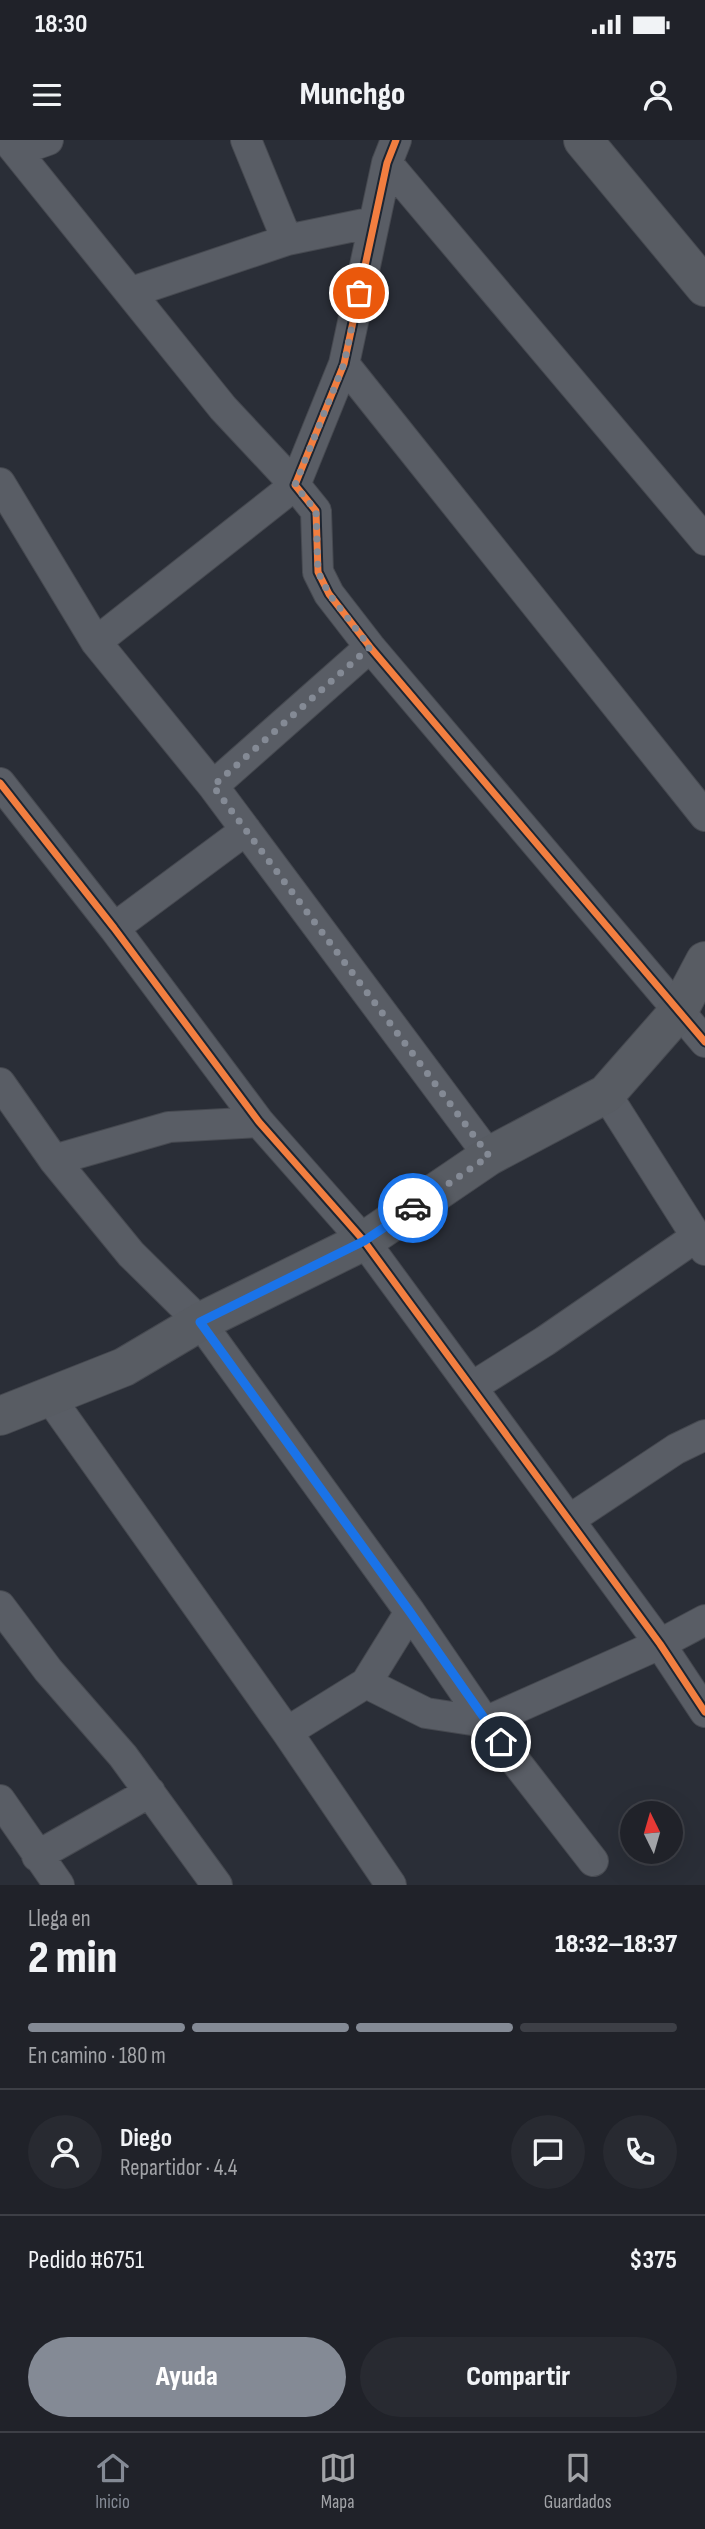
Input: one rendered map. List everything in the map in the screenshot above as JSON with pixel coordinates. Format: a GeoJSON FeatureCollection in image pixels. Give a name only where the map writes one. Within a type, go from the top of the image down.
{"type":"FeatureCollection","features":[{"type":"Feature","properties":{"kind":"main road"},"geometry":{"type":"LineString","coordinates":[[583,140],[705,287]]}},
{"type":"Feature","properties":{"kind":"main road"},"geometry":{"type":"LineString","coordinates":[[3,1409],[50,1398],[124,1367],[200,1322],[364,1241],[489,1156],[588,1106],[606,1094],[678,1012],[705,961]]}},
{"type":"Feature","properties":{"kind":"street"},"geometry":{"type":"LineString","coordinates":[[47,140],[12,146],[223,408],[316,511],[318,572],[329,594],[370,647],[705,1042]]}},
{"type":"Feature","properties":{"kind":"street"},"geometry":{"type":"LineString","coordinates":[[246,140],[287,240]]}},
{"type":"Feature","properties":{"kind":"street"},"geometry":{"type":"LineString","coordinates":[[96,642],[295,485],[344,364],[391,152]]}},
{"type":"Feature","properties":{"kind":"street"},"geometry":{"type":"LineString","coordinates":[[391,152],[705,540]]}},
{"type":"Feature","properties":{"kind":"street"},"geometry":{"type":"LineString","coordinates":[[132,292],[287,240],[374,222]]}},
{"type":"Feature","properties":{"kind":"street"},"geometry":{"type":"LineString","coordinates":[[344,364],[705,816]]}},
{"type":"Feature","properties":{"kind":"street"},"geometry":{"type":"LineString","coordinates":[[0,483],[96,642],[213,786],[489,1156]]}},
{"type":"Feature","properties":{"kind":"street"},"geometry":{"type":"LineString","coordinates":[[213,786],[370,647]]}},
{"type":"Feature","properties":{"kind":"street"},"geometry":{"type":"LineString","coordinates":[[0,783],[114,928],[260,1122],[364,1241],[660,1644],[705,1712]]}},
{"type":"Feature","properties":{"kind":"street"},"geometry":{"type":"LineString","coordinates":[[114,928],[246,830]]}},
{"type":"Feature","properties":{"kind":"street"},"geometry":{"type":"LineString","coordinates":[[0,1083],[54,1160],[131,1254],[200,1322],[410,1612],[485,1722],[593,1861]]}},
{"type":"Feature","properties":{"kind":"street"},"geometry":{"type":"LineString","coordinates":[[471,1387],[701,1244],[606,1094]]}},
{"type":"Feature","properties":{"kind":"street"},"geometry":{"type":"LineString","coordinates":[[54,1160],[169,1127],[260,1122]]}},
{"type":"Feature","properties":{"kind":"street"},"geometry":{"type":"LineString","coordinates":[[50,1398],[287,1732],[391,1885]]}},
{"type":"Feature","properties":{"kind":"street"},"geometry":{"type":"LineString","coordinates":[[569,1520],[676,1449],[705,1435]]}},
{"type":"Feature","properties":{"kind":"street"},"geometry":{"type":"LineString","coordinates":[[0,1606],[48,1670],[123,1756],[217,1885]]}},
{"type":"Feature","properties":{"kind":"street"},"geometry":{"type":"LineString","coordinates":[[287,1732],[366,1683],[410,1612]]}},
{"type":"Feature","properties":{"kind":"street"},"geometry":{"type":"LineString","coordinates":[[366,1683],[426,1713],[485,1722],[660,1644],[705,1620]]}},
{"type":"Feature","properties":{"kind":"street"},"geometry":{"type":"LineString","coordinates":[[37,1856],[150,1792]]}},
{"type":"Feature","properties":{"kind":"street"},"geometry":{"type":"LineString","coordinates":[[0,1800],[59,1885]]}},
{"type":"Feature","properties":{"kind":"cycle path"},"geometry":{"type":"LineString","coordinates":[[396,140],[387,163],[344,364],[295,485],[316,511],[318,572],[329,594],[370,647],[705,1042]]}},
{"type":"Feature","properties":{"kind":"cycle path"},"geometry":{"type":"LineString","coordinates":[[0,783],[114,928],[259,1122],[364,1241],[660,1644],[705,1712]]}},
{"type":"Feature","properties":{"kind":"way so far"},"geometry":{"type":"LineString","coordinates":[[359,293],[344,364],[295,485],[316,511],[318,572],[329,594],[370,647],[213,786],[489,1156],[413,1208]]}},
{"type":"Feature","properties":{"kind":"route"},"geometry":{"type":"LineString","coordinates":[[413,1208],[364,1241],[200,1322],[501,1742]]}}]}
